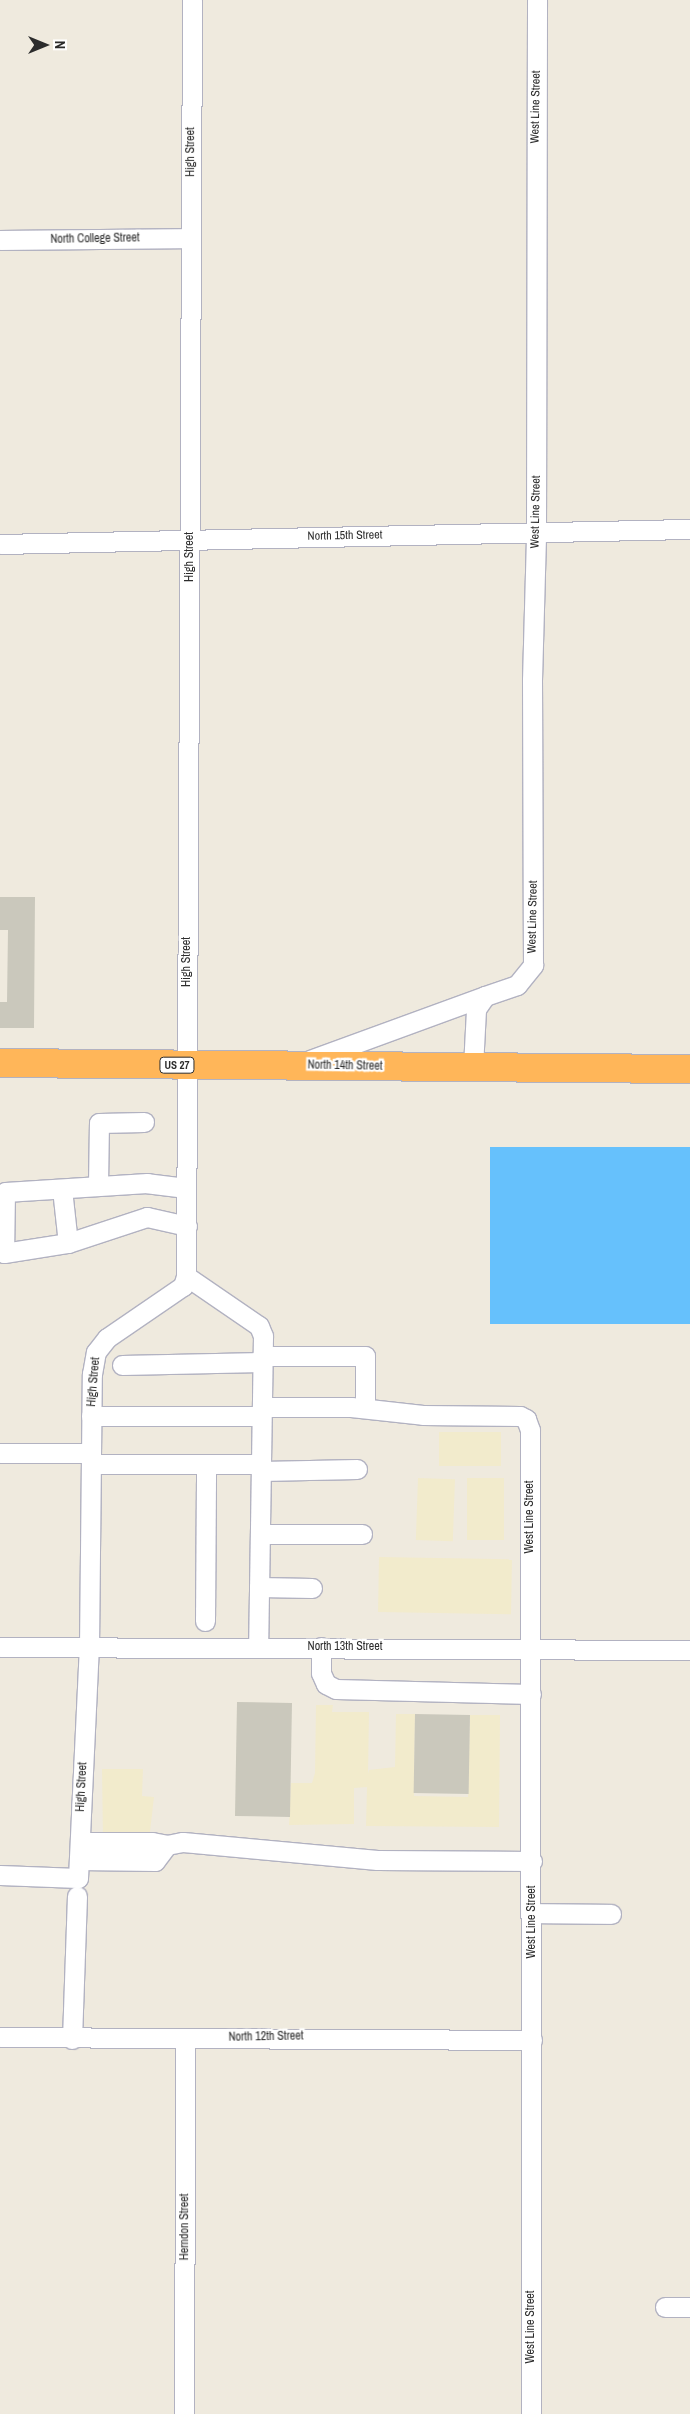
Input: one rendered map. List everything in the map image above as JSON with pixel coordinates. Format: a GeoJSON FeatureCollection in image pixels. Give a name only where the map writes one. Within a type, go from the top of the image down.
{"type":"FeatureCollection","features":[{"type":"Feature","properties":{"kind":"highway","name":"North 14th Street"},"geometry":{"type":"LineString","coordinates":[[0,1063],[690,1069]]}},
{"type":"Feature","properties":{"kind":"street","name":"High Street"},"geometry":{"type":"LineString","coordinates":[[72,2038],[89,1647],[91,1416],[96,1352],[106,1338],[183,1286],[186,1276],[192,0]]}},
{"type":"Feature","properties":{"kind":"street","name":"West Line Street"},"geometry":{"type":"LineString","coordinates":[[296,1066],[517,985],[533,965],[532,680],[536,533],[537,0]]}},
{"type":"Feature","properties":{"kind":"street","name":"North College Street"},"geometry":{"type":"LineString","coordinates":[[0,240],[190,238]]}},
{"type":"Feature","properties":{"kind":"street","name":"North 15th Street"},"geometry":{"type":"LineString","coordinates":[[0,544],[690,529]]}},
{"type":"Feature","properties":{"kind":"street"},"geometry":{"type":"LineString","coordinates":[[473,1068],[476,1009],[485,996]]}},
{"type":"Feature","properties":{"kind":"street"},"geometry":{"type":"LineString","coordinates":[[98,1186],[99,1124],[144,1122]]}},
{"type":"Feature","properties":{"kind":"street"},"geometry":{"type":"LineString","coordinates":[[186,1188],[147,1183],[5,1192],[4,1253],[68,1242],[147,1217],[187,1226]]}},
{"type":"Feature","properties":{"kind":"street"},"geometry":{"type":"LineString","coordinates":[[62,1189],[68,1242]]}},
{"type":"Feature","properties":{"kind":"street"},"geometry":{"type":"LineString","coordinates":[[186,1276],[259,1326],[262,1359],[258,1647]]}},
{"type":"Feature","properties":{"kind":"street"},"geometry":{"type":"LineString","coordinates":[[91,1416],[365,1408],[366,1356],[122,1365]]}},
{"type":"Feature","properties":{"kind":"street","name":"West Line Street"},"geometry":{"type":"LineString","coordinates":[[365,1408],[423,1415],[520,1416],[526,1419],[530,1430],[532,1861],[531,2414]]}},
{"type":"Feature","properties":{"kind":"street"},"geometry":{"type":"LineString","coordinates":[[0,1453],[261,1467],[357,1469]]}},
{"type":"Feature","properties":{"kind":"street"},"geometry":{"type":"LineString","coordinates":[[205,1621],[206,1464]]}},
{"type":"Feature","properties":{"kind":"street"},"geometry":{"type":"LineString","coordinates":[[260,1534],[362,1534]]}},
{"type":"Feature","properties":{"kind":"street"},"geometry":{"type":"LineString","coordinates":[[259,1587],[312,1588]]}},
{"type":"Feature","properties":{"kind":"street","name":"North 13th Street"},"geometry":{"type":"LineString","coordinates":[[0,1646],[690,1650]]}},
{"type":"Feature","properties":{"kind":"street"},"geometry":{"type":"LineString","coordinates":[[321,1647],[321,1673],[326,1684],[336,1689],[531,1694]]}},
{"type":"Feature","properties":{"kind":"street"},"geometry":{"type":"LineString","coordinates":[[0,1875],[79,1869],[152,1842],[167,1846],[193,1843],[377,1860],[532,1861]]}},
{"type":"Feature","properties":{"kind":"street"},"geometry":{"type":"LineString","coordinates":[[532,1913],[610,1914]]}},
{"type":"Feature","properties":{"kind":"street","name":"North 12th Street"},"geometry":{"type":"LineString","coordinates":[[0,2037],[185,2039],[286,2036],[532,2040]]}},
{"type":"Feature","properties":{"kind":"street","name":"Herndon Street"},"geometry":{"type":"LineString","coordinates":[[184,2414],[185,2039]]}},
{"type":"Feature","properties":{"kind":"street"},"geometry":{"type":"LineString","coordinates":[[665,2307],[690,2307]]}},
{"type":"Feature","properties":{"kind":"shaded area"},"geometry":{"type":"Polygon","coordinates":[[[439,1432],[501,1432],[501,1466],[439,1466],[439,1432]]]}},
{"type":"Feature","properties":{"kind":"shaded area"},"geometry":{"type":"Polygon","coordinates":[[[418,1478],[455,1479],[453,1541],[416,1540],[418,1478]]]}},
{"type":"Feature","properties":{"kind":"shaded area"},"geometry":{"type":"Polygon","coordinates":[[[467,1478],[504,1478],[504,1540],[467,1540],[467,1478]]]}},
{"type":"Feature","properties":{"kind":"shaded area"},"geometry":{"type":"Polygon","coordinates":[[[379,1557],[512,1559],[511,1614],[378,1612],[379,1557]]]}},
{"type":"Feature","properties":{"kind":"shaded area"},"geometry":{"type":"Polygon","coordinates":[[[316,1705],[333,1705],[332,1712],[369,1712],[368,1774],[369,1770],[395,1767],[396,1714],[415,1714],[414,1796],[468,1797],[470,1715],[500,1715],[499,1827],[366,1826],[367,1787],[354,1788],[354,1824],[289,1825],[291,1783],[312,1783],[315,1773],[316,1705]]]}},
{"type":"Feature","properties":{"kind":"shaded area"},"geometry":{"type":"Polygon","coordinates":[[[102,1769],[143,1769],[142,1796],[154,1797],[149,1840],[103,1842],[102,1769]]]}},
{"type":"Feature","properties":{"kind":"water"},"geometry":{"type":"Polygon","coordinates":[[[490,1147],[690,1147],[690,1324],[490,1324],[490,1147]]]}},
{"type":"Feature","properties":{"kind":"building"},"geometry":{"type":"Polygon","coordinates":[[[0,897],[35,897],[34,1028],[0,1028],[0,1002],[7,1002],[8,930],[0,930],[0,897]]]}},
{"type":"Feature","properties":{"kind":"building"},"geometry":{"type":"Polygon","coordinates":[[[237,1702],[292,1703],[290,1817],[235,1816],[237,1702]]]}},
{"type":"Feature","properties":{"kind":"building"},"geometry":{"type":"Polygon","coordinates":[[[415,1714],[470,1715],[469,1794],[414,1793],[415,1714]]]}}]}
